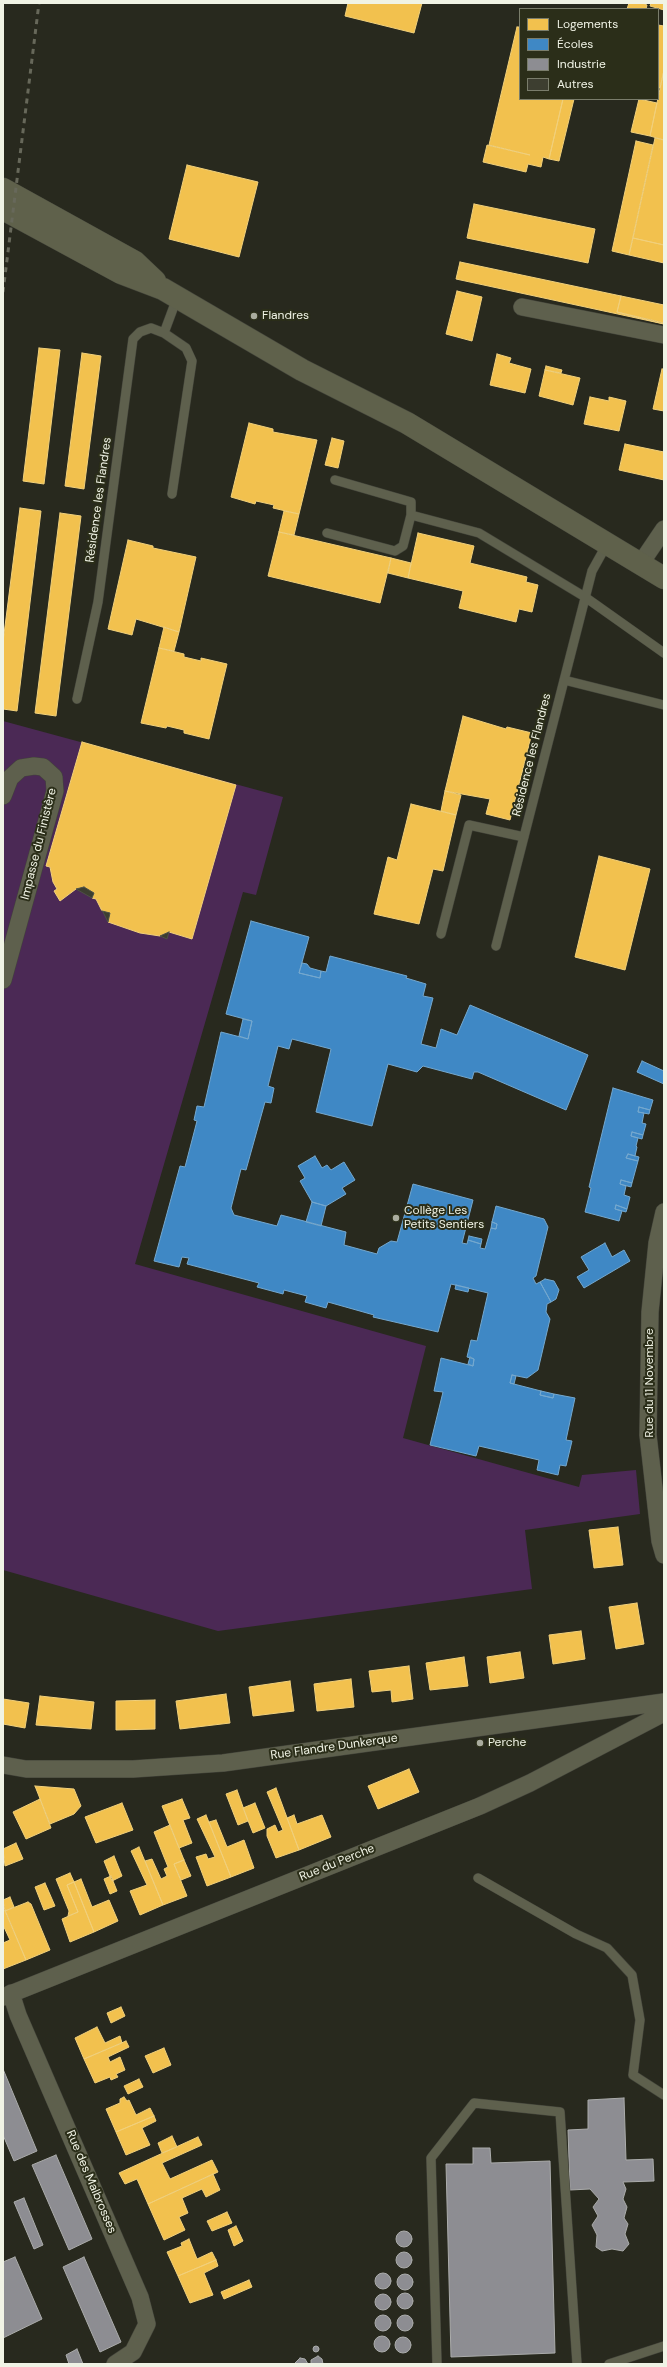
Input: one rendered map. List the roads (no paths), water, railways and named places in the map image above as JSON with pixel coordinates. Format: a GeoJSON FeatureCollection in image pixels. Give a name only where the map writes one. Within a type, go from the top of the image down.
{"type":"FeatureCollection","features":[{"type":"Feature","properties":{"kind":"street"},"geometry":{"type":"LineString","coordinates":[[3,189],[135,262],[170,294]]}},
{"type":"Feature","properties":{"kind":"street"},"geometry":{"type":"LineString","coordinates":[[3,209],[121,273],[170,294],[302,370],[407,423],[664,578]]}},
{"type":"Feature","properties":{"kind":"street"},"geometry":{"type":"LineString","coordinates":[[522,307],[664,335]]}},
{"type":"Feature","properties":{"kind":"street"},"geometry":{"type":"LineString","coordinates":[[641,563],[664,529]]}},
{"type":"Feature","properties":{"kind":"street","name":"Impasse du Finistère"},"geometry":{"type":"LineString","coordinates":[[3,796],[10,778],[21,768],[34,766],[43,767],[54,777],[55,791],[3,980]]}},
{"type":"Feature","properties":{"kind":"street","name":"Rue du 11 Novembre"},"geometry":{"type":"LineString","coordinates":[[664,1212],[657,1243],[650,1312],[660,1541],[664,1555]]}},
{"type":"Feature","properties":{"kind":"street","name":"Rue Flandre Dunkerque"},"geometry":{"type":"LineString","coordinates":[[3,1765],[26,1768],[133,1769],[223,1763],[664,1702]]}},
{"type":"Feature","properties":{"kind":"street","name":"Rue du Perche"},"geometry":{"type":"LineString","coordinates":[[7,1995],[480,1806],[530,1783],[664,1714]]}},
{"type":"Feature","properties":{"kind":"street","name":"Rue des Malbrosses"},"geometry":{"type":"LineString","coordinates":[[7,1995],[18,2015],[140,2297],[147,2324],[133,2352],[115,2364]]}},
{"type":"Feature","properties":{"kind":"lane"},"geometry":{"type":"LineString","coordinates":[[164,333],[170,294]]}},
{"type":"Feature","properties":{"kind":"lane","name":"Résidence les Flandres"},"geometry":{"type":"LineString","coordinates":[[77,699],[98,602],[133,339],[140,332],[151,328],[164,333],[186,348],[192,361],[172,494]]}},
{"type":"Feature","properties":{"kind":"lane"},"geometry":{"type":"LineString","coordinates":[[327,533],[395,551],[403,546],[411,515],[411,502],[335,480]]}},
{"type":"Feature","properties":{"kind":"lane"},"geometry":{"type":"LineString","coordinates":[[411,515],[479,533],[585,597],[664,653]]}},
{"type":"Feature","properties":{"kind":"lane","name":"Résidence les Flandres"},"geometry":{"type":"LineString","coordinates":[[496,946],[592,571],[607,543]]}},
{"type":"Feature","properties":{"kind":"lane"},"geometry":{"type":"LineString","coordinates":[[564,680],[664,706]]}},
{"type":"Feature","properties":{"kind":"lane"},"geometry":{"type":"LineString","coordinates":[[441,934],[469,825],[524,837]]}},
{"type":"Feature","properties":{"kind":"lane"},"geometry":{"type":"LineString","coordinates":[[478,1878],[576,1934],[607,1948],[632,1975],[640,2020],[633,2075],[664,2095]]}},
{"type":"Feature","properties":{"kind":"lane"},"geometry":{"type":"LineString","coordinates":[[437,2364],[431,2158],[474,2103],[560,2112],[577,2364]]}},
{"type":"Feature","properties":{"kind":"lane"},"geometry":{"type":"LineString","coordinates":[[609,2364],[664,2346]]}},
{"type":"Feature","properties":{"kind":"railway"},"geometry":{"type":"LineString","coordinates":[[3,292],[39,3]]}},
{"type":"Feature","properties":{"kind":"place","name":"Flandres"},"geometry":{"type":"Point","coordinates":[254,316]}},
{"type":"Feature","properties":{"kind":"place","name":"Collège Les Petits Sentiers"},"geometry":{"type":"Point","coordinates":[396,1218]}},
{"type":"Feature","properties":{"kind":"place","name":"Perche"},"geometry":{"type":"Point","coordinates":[480,1743]}}]}
